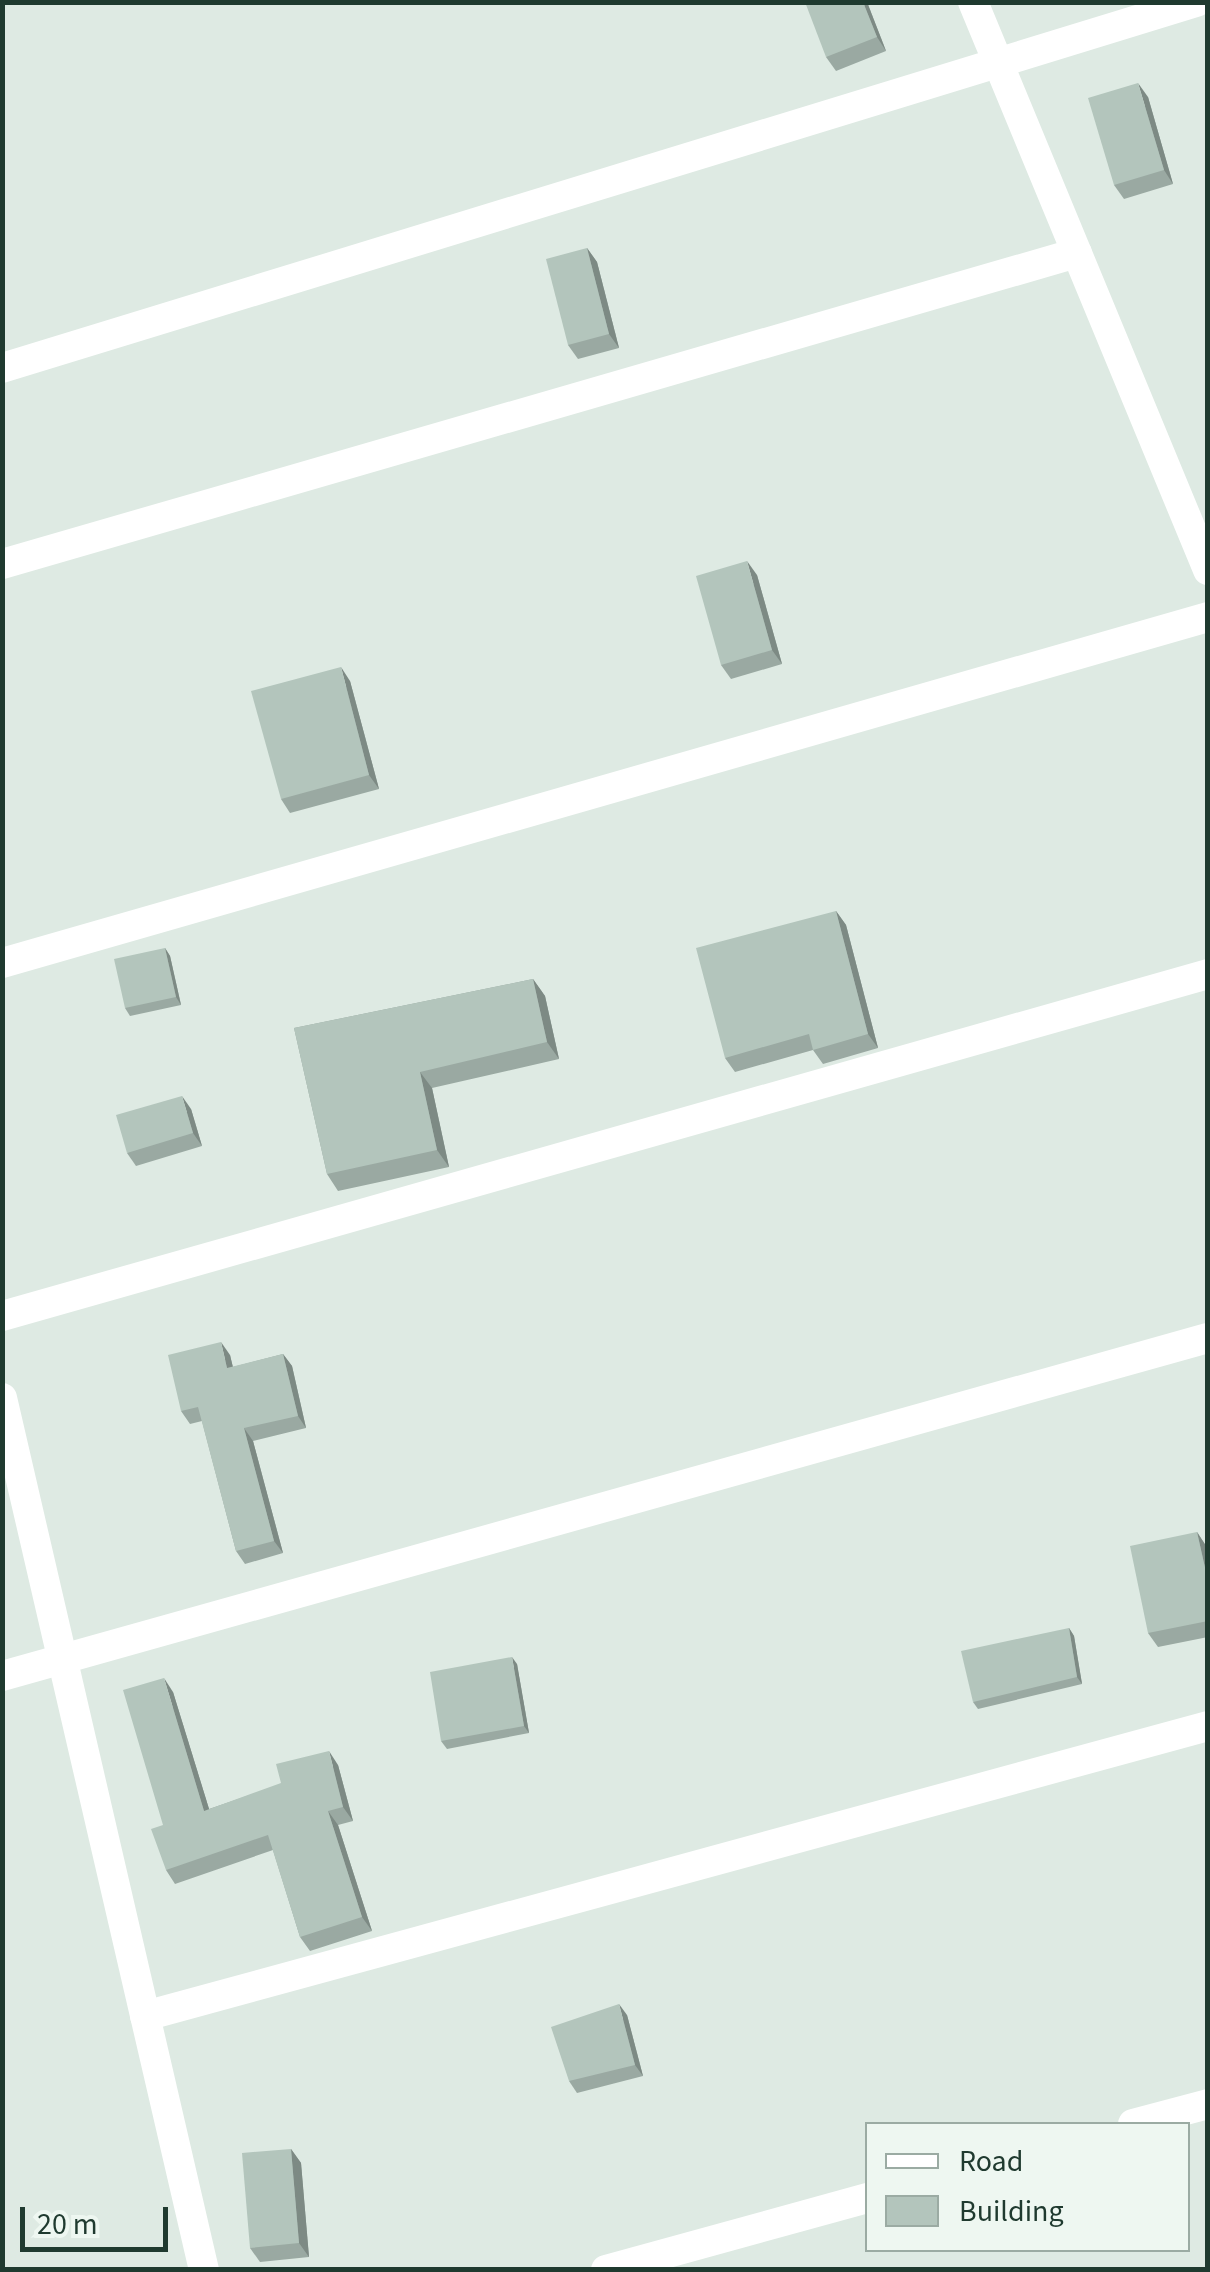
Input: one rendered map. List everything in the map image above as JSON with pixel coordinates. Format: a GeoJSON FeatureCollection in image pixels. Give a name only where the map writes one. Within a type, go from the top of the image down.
{"type":"FeatureCollection","features":[{"type":"Feature","properties":{"kind":"street"},"geometry":{"type":"LineString","coordinates":[[972,2],[1208,570]]}},
{"type":"Feature","properties":{"kind":"street"},"geometry":{"type":"LineString","coordinates":[[2,368],[1196,2]]}},
{"type":"Feature","properties":{"kind":"street"},"geometry":{"type":"LineString","coordinates":[[2,564],[1077,254]]}},
{"type":"Feature","properties":{"kind":"street"},"geometry":{"type":"LineString","coordinates":[[2,963],[1208,617]]}},
{"type":"Feature","properties":{"kind":"street"},"geometry":{"type":"LineString","coordinates":[[2,1316],[1208,974]]}},
{"type":"Feature","properties":{"kind":"street"},"geometry":{"type":"LineString","coordinates":[[2,1676],[1208,1338]]}},
{"type":"Feature","properties":{"kind":"street"},"geometry":{"type":"LineString","coordinates":[[2,1398],[204,2270]]}},
{"type":"Feature","properties":{"kind":"street"},"geometry":{"type":"LineString","coordinates":[[145,2016],[1208,1726]]}},
{"type":"Feature","properties":{"kind":"street"},"geometry":{"type":"LineString","coordinates":[[1140,2122],[1208,2104]]}},
{"type":"Feature","properties":{"kind":"street"},"geometry":{"type":"LineString","coordinates":[[606,2270],[865,2199]]}},
{"type":"Feature","properties":{"kind":"building"},"geometry":{"type":"Polygon","coordinates":[[[805,2],[863,2],[877,37],[826,57],[805,2]]]}},
{"type":"Feature","properties":{"kind":"building"},"geometry":{"type":"Polygon","coordinates":[[[1138,83],[1164,170],[1114,185],[1088,98],[1138,83]]]}},
{"type":"Feature","properties":{"kind":"building"},"geometry":{"type":"Polygon","coordinates":[[[587,248],[609,334],[568,345],[546,259],[587,248]]]}},
{"type":"Feature","properties":{"kind":"building"},"geometry":{"type":"Polygon","coordinates":[[[747,561],[772,650],[721,665],[696,576],[747,561]]]}},
{"type":"Feature","properties":{"kind":"building"},"geometry":{"type":"Polygon","coordinates":[[[341,667],[369,775],[281,799],[251,691],[341,667]]]}},
{"type":"Feature","properties":{"kind":"building"},"geometry":{"type":"Polygon","coordinates":[[[836,911],[868,1034],[813,1050],[809,1034],[725,1058],[696,948],[836,911]]]}},
{"type":"Feature","properties":{"kind":"building"},"geometry":{"type":"Polygon","coordinates":[[[165,948],[176,997],[125,1008],[114,959],[165,948]]]}},
{"type":"Feature","properties":{"kind":"building"},"geometry":{"type":"Polygon","coordinates":[[[533,979],[547,1042],[420,1072],[437,1150],[327,1174],[294,1028],[533,979]]]}},
{"type":"Feature","properties":{"kind":"building"},"geometry":{"type":"Polygon","coordinates":[[[182,1096],[193,1133],[127,1153],[116,1115],[182,1096]]]}},
{"type":"Feature","properties":{"kind":"building"},"geometry":{"type":"Polygon","coordinates":[[[221,1342],[227,1368],[283,1354],[298,1416],[244,1428],[274,1541],[236,1551],[198,1407],[181,1411],[168,1355],[221,1342]]]}},
{"type":"Feature","properties":{"kind":"building"},"geometry":{"type":"Polygon","coordinates":[[[1197,1532],[1208,1581],[1208,1621],[1148,1633],[1130,1546],[1197,1532]]]}},
{"type":"Feature","properties":{"kind":"building"},"geometry":{"type":"Polygon","coordinates":[[[1069,1628],[1077,1677],[973,1702],[961,1651],[1069,1628]]]}},
{"type":"Feature","properties":{"kind":"building"},"geometry":{"type":"Polygon","coordinates":[[[512,1657],[524,1726],[441,1741],[430,1672],[512,1657]]]}},
{"type":"Feature","properties":{"kind":"building"},"geometry":{"type":"Polygon","coordinates":[[[164,1678],[204,1811],[281,1783],[276,1764],[329,1751],[343,1807],[328,1811],[362,1917],[300,1937],[268,1835],[166,1870],[151,1829],[163,1825],[123,1690],[164,1678]]]}},
{"type":"Feature","properties":{"kind":"building"},"geometry":{"type":"Polygon","coordinates":[[[619,2004],[635,2065],[569,2081],[551,2027],[619,2004]]]}},
{"type":"Feature","properties":{"kind":"building"},"geometry":{"type":"Polygon","coordinates":[[[291,2149],[299,2243],[250,2248],[242,2153],[291,2149]]]}}]}
